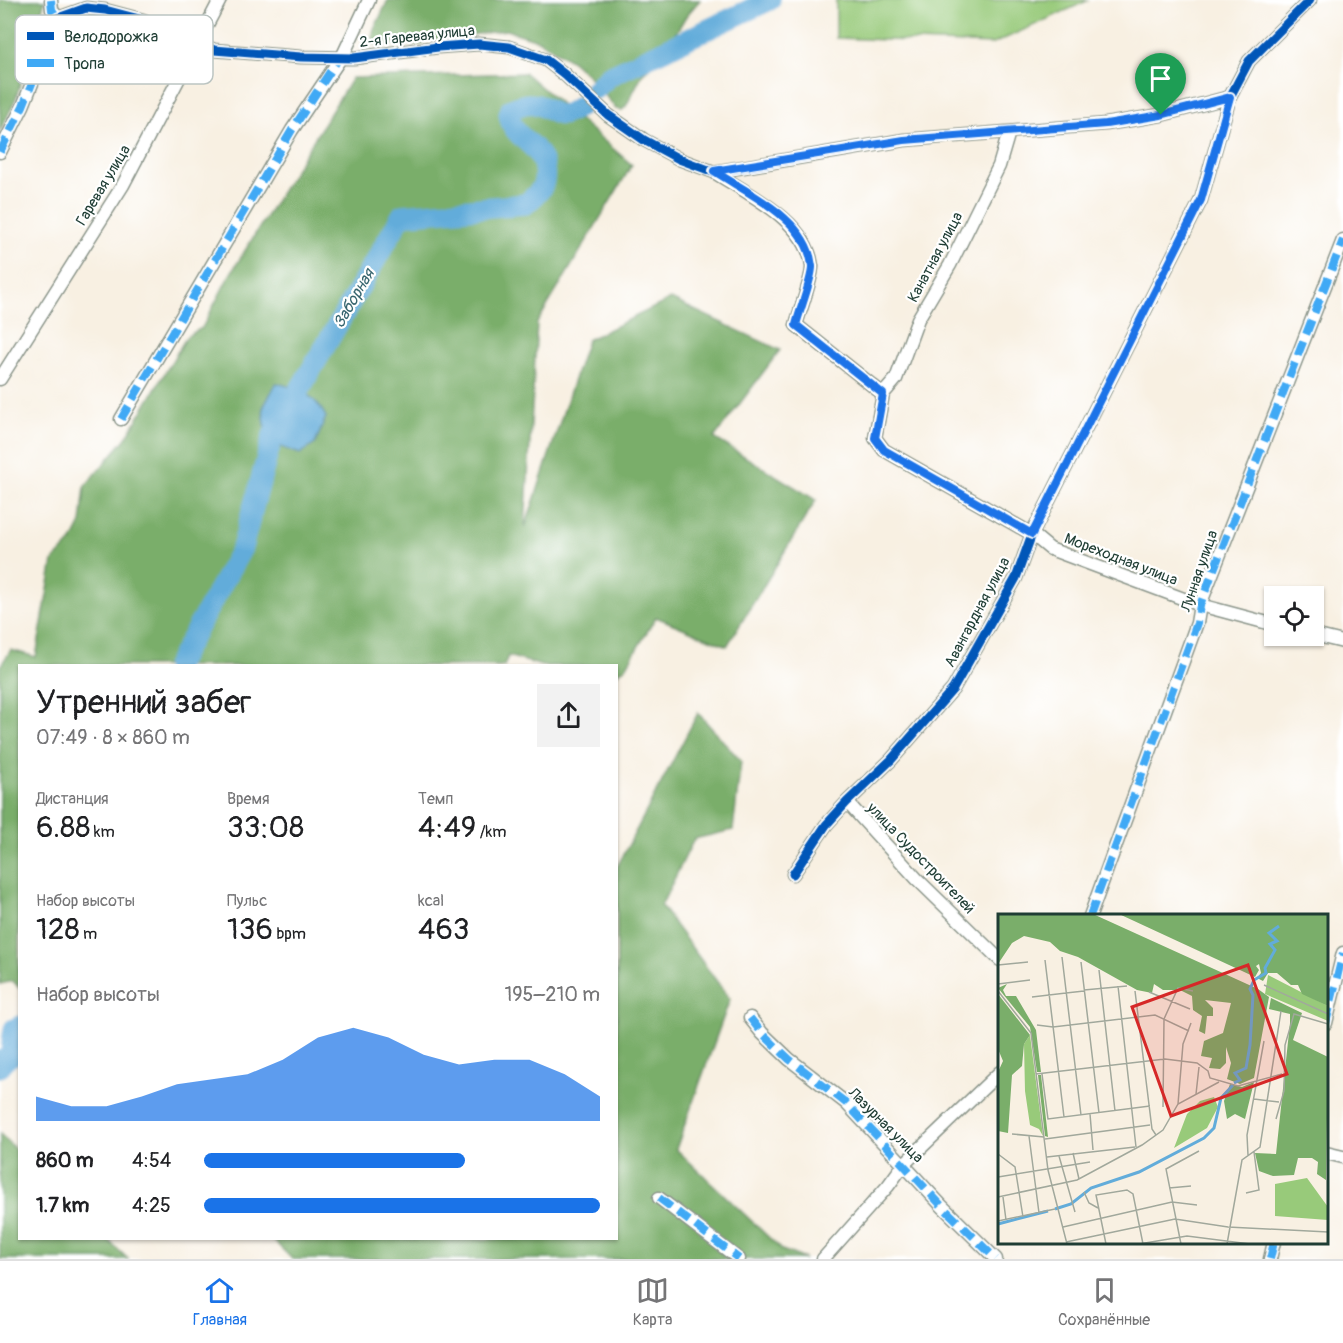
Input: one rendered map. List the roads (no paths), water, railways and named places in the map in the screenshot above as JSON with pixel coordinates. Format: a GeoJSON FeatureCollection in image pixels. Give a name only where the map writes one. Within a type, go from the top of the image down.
{"type":"FeatureCollection","features":[{"type":"Feature","properties":{"kind":"street"},"geometry":{"type":"LineString","coordinates":[[51,0],[52,10],[56,15]]}},
{"type":"Feature","properties":{"kind":"street","name":"Гаревая улица"},"geometry":{"type":"LineString","coordinates":[[212,15],[220,0]]}},
{"type":"Feature","properties":{"kind":"street","name":"2-я Гаревая улица"},"geometry":{"type":"LineString","coordinates":[[339,58],[369,0]]}},
{"type":"Feature","properties":{"kind":"street"},"geometry":{"type":"LineString","coordinates":[[1230,97],[1249,61],[1310,0]]}},
{"type":"Feature","properties":{"kind":"street","name":"2-я Гаревая улица"},"geometry":{"type":"LineString","coordinates":[[66,15],[86,8],[124,15]]}},
{"type":"Feature","properties":{"kind":"street","name":"2-я Гаревая улица"},"geometry":{"type":"LineString","coordinates":[[213,50],[339,58],[479,44],[521,50],[546,60],[608,115],[636,135],[680,159],[714,171],[904,140],[1106,124],[1161,115],[1230,97]]}},
{"type":"Feature","properties":{"kind":"street"},"geometry":{"type":"LineString","coordinates":[[121,419],[292,130],[339,58]]}},
{"type":"Feature","properties":{"kind":"street"},"geometry":{"type":"LineString","coordinates":[[0,152],[32,84]]}},
{"type":"Feature","properties":{"kind":"street","name":"Гаревая улица"},"geometry":{"type":"LineString","coordinates":[[0,379],[123,185],[176,84]]}},
{"type":"Feature","properties":{"kind":"street","name":"Авангардная улица"},"geometry":{"type":"LineString","coordinates":[[793,873],[826,825],[891,760],[953,689],[1016,578],[1032,534],[1201,200],[1230,97]]}},
{"type":"Feature","properties":{"kind":"street","name":"Канатная улица"},"geometry":{"type":"LineString","coordinates":[[883,394],[896,378],[918,319],[950,266],[999,166],[1009,132]]}},
{"type":"Feature","properties":{"kind":"street"},"geometry":{"type":"LineString","coordinates":[[714,171],[781,216],[805,242],[812,268],[796,325],[883,394]]}},
{"type":"Feature","properties":{"kind":"street","name":"Лунная улица"},"geometry":{"type":"LineString","coordinates":[[1090,914],[1197,623],[1200,605],[1343,240]]}},
{"type":"Feature","properties":{"kind":"street","name":"Мореходная улица"},"geometry":{"type":"LineString","coordinates":[[883,394],[875,438],[884,450],[1032,534],[1050,549],[1200,605],[1264,622]]}},
{"type":"Feature","properties":{"kind":"street"},"geometry":{"type":"LineString","coordinates":[[1324,637],[1343,642]]}},
{"type":"Feature","properties":{"kind":"street","name":"улица Судостроителей"},"geometry":{"type":"LineString","coordinates":[[847,802],[917,879],[998,959]]}},
{"type":"Feature","properties":{"kind":"street"},"geometry":{"type":"LineString","coordinates":[[1328,1015],[1343,953]]}},
{"type":"Feature","properties":{"kind":"street","name":"Лазурная улица"},"geometry":{"type":"LineString","coordinates":[[750,1018],[789,1059],[846,1103],[942,1206],[996,1259]]}},
{"type":"Feature","properties":{"kind":"street"},"geometry":{"type":"LineString","coordinates":[[823,1259],[888,1186],[904,1164],[998,1073]]}},
{"type":"Feature","properties":{"kind":"street"},"geometry":{"type":"LineString","coordinates":[[1328,1153],[1343,1157]]}},
{"type":"Feature","properties":{"kind":"street"},"geometry":{"type":"LineString","coordinates":[[659,1198],[739,1259]]}},
{"type":"Feature","properties":{"kind":"street"},"geometry":{"type":"LineString","coordinates":[[1270,1259],[1274,1244]]}},
{"type":"Feature","properties":{"kind":"water"},"geometry":{"type":"Polygon","coordinates":[[[276,383],[292,387],[312,398],[326,417],[315,444],[300,454],[267,442],[263,408],[276,383]]]}},
{"type":"Feature","properties":{"kind":"waterway","name":"Заборная"},"geometry":{"type":"LineString","coordinates":[[595,89],[609,76],[770,0]]}},
{"type":"Feature","properties":{"kind":"waterway","name":"Заборная"},"geometry":{"type":"LineString","coordinates":[[177,664],[242,548],[273,435],[402,215],[526,204],[543,185],[544,168],[537,152],[520,136],[511,123],[509,114],[511,109],[530,104],[563,115],[580,106]]}},
{"type":"Feature","properties":{"kind":"waterway","name":"Заборная"},"geometry":{"type":"LineString","coordinates":[[0,1067],[3,1060],[11,1056],[14,1029],[18,1027]]}}]}
